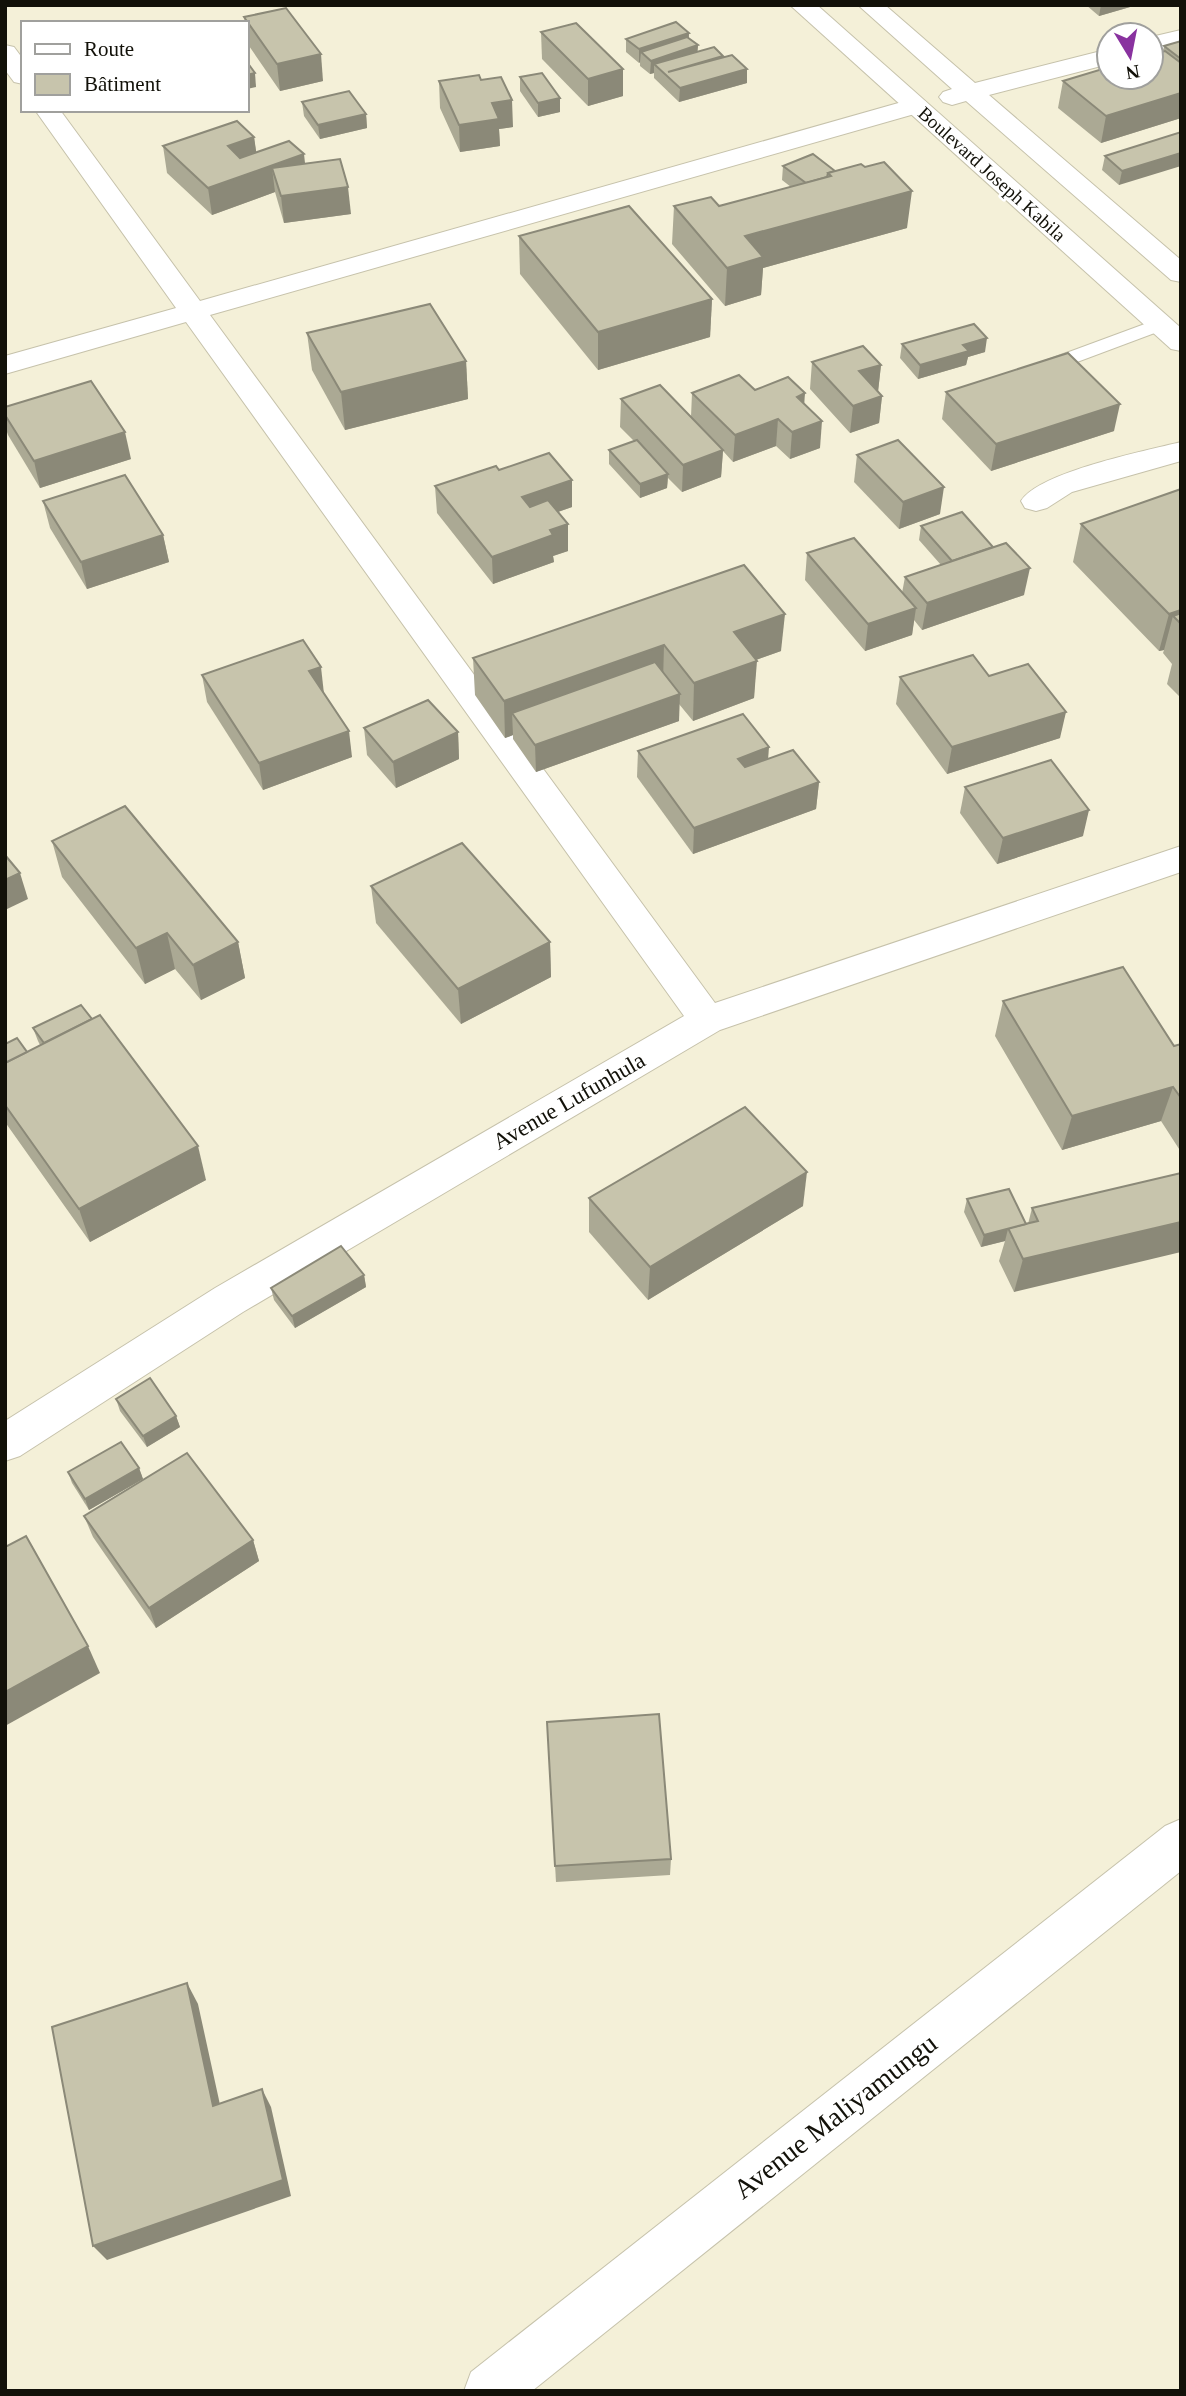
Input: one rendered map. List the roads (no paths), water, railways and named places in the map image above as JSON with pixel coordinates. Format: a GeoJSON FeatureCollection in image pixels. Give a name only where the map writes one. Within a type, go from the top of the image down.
{"type":"FeatureCollection","features":[{"type":"Feature","properties":{"kind":"street","name":"Boulevard Joseph Kabila"},"geometry":{"type":"LineString","coordinates":[[802,5],[1181,343]]}},
{"type":"Feature","properties":{"kind":"street"},"geometry":{"type":"LineString","coordinates":[[870,5],[1181,274]]}},
{"type":"Feature","properties":{"kind":"street"},"geometry":{"type":"LineString","coordinates":[[5,52],[21,73]]}},
{"type":"Feature","properties":{"kind":"street"},"geometry":{"type":"LineString","coordinates":[[5,365],[916,106],[1095,60]]}},
{"type":"Feature","properties":{"kind":"street"},"geometry":{"type":"LineString","coordinates":[[48,112],[707,1020]]}},
{"type":"Feature","properties":{"kind":"street"},"geometry":{"type":"LineString","coordinates":[[1036,500],[1061,485],[1181,451]]}},
{"type":"Feature","properties":{"kind":"street","name":"Avenue Lufunhula"},"geometry":{"type":"LineString","coordinates":[[5,1443],[229,1300],[707,1020],[1181,859]]}},
{"type":"Feature","properties":{"kind":"street","name":"Avenue Maliyamungu"},"geometry":{"type":"LineString","coordinates":[[490,2391],[1181,1842]]}},
{"type":"Feature","properties":{"kind":"lane"},"geometry":{"type":"LineString","coordinates":[[1035,372],[1161,324]]}}]}
